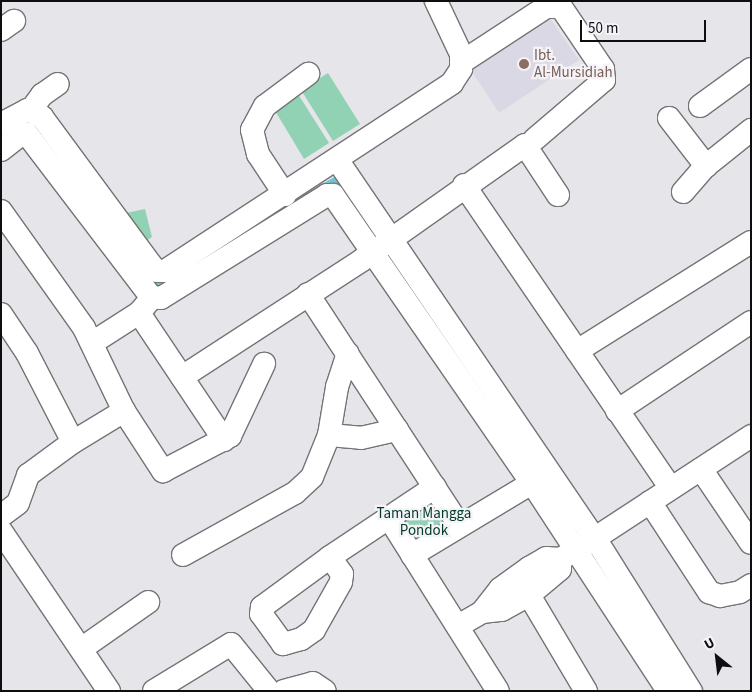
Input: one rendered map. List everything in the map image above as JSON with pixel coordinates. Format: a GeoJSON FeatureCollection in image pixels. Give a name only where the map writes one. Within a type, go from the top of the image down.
{"type":"FeatureCollection","features":[{"type":"Feature","properties":{"kind":"street"},"geometry":{"type":"LineString","coordinates":[[31,110],[46,122],[159,272],[169,269],[284,195],[452,83],[458,77],[462,62],[458,43],[436,1]]}},
{"type":"Feature","properties":{"kind":"street"},"geometry":{"type":"LineString","coordinates":[[462,62],[546,7],[561,7],[603,69],[604,80],[535,139]]}},
{"type":"Feature","properties":{"kind":"street"},"geometry":{"type":"LineString","coordinates":[[700,106],[751,69]]}},
{"type":"Feature","properties":{"kind":"street"},"geometry":{"type":"LineString","coordinates":[[284,195],[258,154],[252,130],[265,106],[308,74]]}},
{"type":"Feature","properties":{"kind":"street"},"geometry":{"type":"LineString","coordinates":[[1,124],[19,113],[31,110],[42,95],[58,84]]}},
{"type":"Feature","properties":{"kind":"street"},"geometry":{"type":"LineString","coordinates":[[669,118],[706,166]]}},
{"type":"Feature","properties":{"kind":"street"},"geometry":{"type":"LineString","coordinates":[[683,192],[706,166],[751,130]]}},
{"type":"Feature","properties":{"kind":"street"},"geometry":{"type":"LineString","coordinates":[[1,150],[20,136],[27,134],[145,305],[182,377],[224,440]]}},
{"type":"Feature","properties":{"kind":"street"},"geometry":{"type":"LineString","coordinates":[[182,377],[382,245],[464,185],[525,145],[558,195]]}},
{"type":"Feature","properties":{"kind":"street"},"geometry":{"type":"LineString","coordinates":[[338,160],[382,245],[532,483],[577,549],[691,691]]}},
{"type":"Feature","properties":{"kind":"street"},"geometry":{"type":"LineString","coordinates":[[464,185],[671,488]]}},
{"type":"Feature","properties":{"kind":"street"},"geometry":{"type":"LineString","coordinates":[[92,343],[145,305],[161,298],[327,195],[338,199],[382,245],[668,691]]}},
{"type":"Feature","properties":{"kind":"street"},"geometry":{"type":"LineString","coordinates":[[1,211],[92,343],[124,411],[163,471],[224,440],[233,432],[264,364]]}},
{"type":"Feature","properties":{"kind":"street"},"geometry":{"type":"LineString","coordinates":[[577,351],[751,242]]}},
{"type":"Feature","properties":{"kind":"street"},"geometry":{"type":"LineString","coordinates":[[308,294],[460,526]]}},
{"type":"Feature","properties":{"kind":"street"},"geometry":{"type":"LineString","coordinates":[[1,314],[27,353],[73,442]]}},
{"type":"Feature","properties":{"kind":"street"},"geometry":{"type":"LineString","coordinates":[[617,410],[751,322]]}},
{"type":"Feature","properties":{"kind":"street"},"geometry":{"type":"LineString","coordinates":[[183,555],[295,493],[312,478],[329,435],[337,387],[348,354]]}},
{"type":"Feature","properties":{"kind":"street"},"geometry":{"type":"LineString","coordinates":[[1,516],[18,502],[28,475],[73,442],[124,411]]}},
{"type":"Feature","properties":{"kind":"street"},"geometry":{"type":"LineString","coordinates":[[329,435],[361,438],[397,430]]}},
{"type":"Feature","properties":{"kind":"street"},"geometry":{"type":"LineString","coordinates":[[458,626],[482,612],[500,590],[513,579],[546,558],[577,549],[751,436]]}},
{"type":"Feature","properties":{"kind":"street"},"geometry":{"type":"LineString","coordinates":[[701,469],[751,543]]}},
{"type":"Feature","properties":{"kind":"street"},"geometry":{"type":"LineString","coordinates":[[412,555],[532,483]]}},
{"type":"Feature","properties":{"kind":"street"},"geometry":{"type":"LineString","coordinates":[[330,557],[435,487]]}},
{"type":"Feature","properties":{"kind":"street"},"geometry":{"type":"LineString","coordinates":[[650,502],[709,592],[720,596],[740,592],[751,585]]}},
{"type":"Feature","properties":{"kind":"street"},"geometry":{"type":"LineString","coordinates":[[389,518],[498,691]]}},
{"type":"Feature","properties":{"kind":"street"},"geometry":{"type":"LineString","coordinates":[[1,531],[109,691]]}},
{"type":"Feature","properties":{"kind":"street"},"geometry":{"type":"LineString","coordinates":[[482,612],[502,610],[528,595],[560,569],[577,549]]}},
{"type":"Feature","properties":{"kind":"street"},"geometry":{"type":"LineString","coordinates":[[528,595],[586,691]]}},
{"type":"Feature","properties":{"kind":"street"},"geometry":{"type":"LineString","coordinates":[[81,649],[148,602]]}},
{"type":"Feature","properties":{"kind":"street"},"geometry":{"type":"LineString","coordinates":[[154,691],[231,644],[269,691]]}},
{"type":"Feature","properties":{"kind":"street"},"geometry":{"type":"LineString","coordinates":[[284,691],[313,683],[325,691]]}},
{"type":"Feature","properties":{"kind":"shaded area","name":"Ibt. Al-Mursidiah"},"geometry":{"type":"Polygon","coordinates":[[[548,15],[579,60],[499,113],[469,67],[548,15]]]}},
{"type":"Feature","properties":{"kind":"green space"},"geometry":{"type":"Polygon","coordinates":[[[328,73],[360,124],[333,141],[301,90],[328,73]]]}},
{"type":"Feature","properties":{"kind":"green space"},"geometry":{"type":"Polygon","coordinates":[[[298,94],[329,143],[304,159],[274,109],[298,94]]]}},
{"type":"Feature","properties":{"kind":"green space"},"geometry":{"type":"Polygon","coordinates":[[[145,209],[152,237],[145,242],[126,213],[145,209]]]}},
{"type":"Feature","properties":{"kind":"green space","name":"Taman Mangga Pondok"},"geometry":{"type":"Polygon","coordinates":[[[435,487],[460,526],[412,555],[389,518],[435,487]]]}},
{"type":"Feature","properties":{"kind":"waterway"},"geometry":{"type":"LineString","coordinates":[[296,201],[333,180],[344,189]]}},
{"type":"Feature","properties":{"kind":"waterway"},"geometry":{"type":"LineString","coordinates":[[149,280],[157,284],[169,282]]}},
{"type":"Feature","properties":{"kind":"place","name":"Ibt. Al-Mursidiah"},"geometry":{"type":"Point","coordinates":[524,64]}}]}
